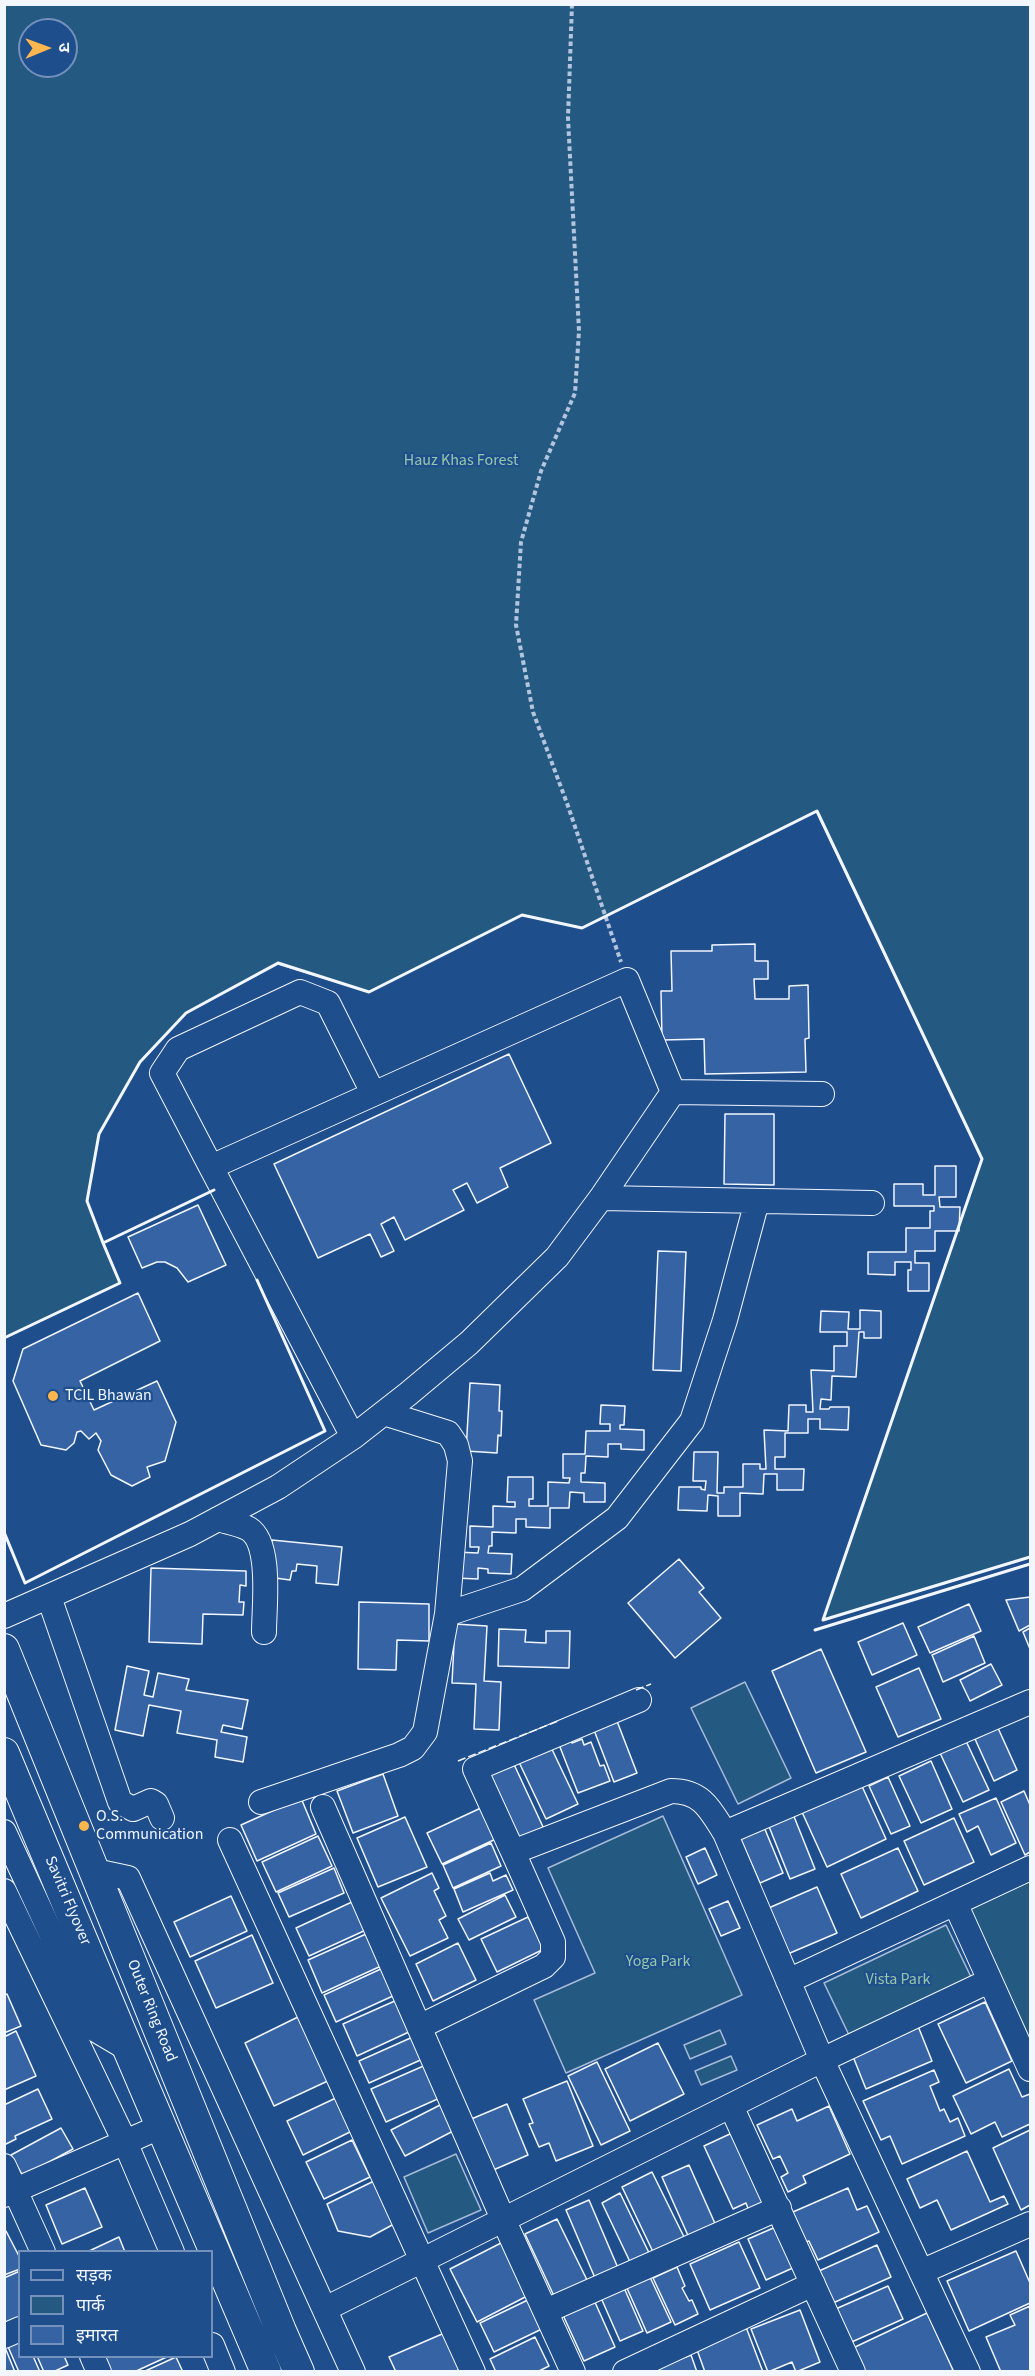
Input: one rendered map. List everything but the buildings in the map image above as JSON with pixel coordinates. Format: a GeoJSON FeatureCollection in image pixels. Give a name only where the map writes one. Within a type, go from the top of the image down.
{"type":"FeatureCollection","features":[{"type":"Feature","properties":{"kind":"main road","name":"Outer Ring Road"},"geometry":{"type":"LineString","coordinates":[[4,1649],[299,2372]]}},
{"type":"Feature","properties":{"kind":"main road","name":"Savitri Flyover"},"geometry":{"type":"LineString","coordinates":[[4,1753],[128,2049]]}},
{"type":"Feature","properties":{"kind":"main road"},"geometry":{"type":"LineString","coordinates":[[128,2049],[266,2372]]}},
{"type":"Feature","properties":{"kind":"street"},"geometry":{"type":"LineString","coordinates":[[211,1167],[627,980],[673,1092]]}},
{"type":"Feature","properties":{"kind":"street"},"geometry":{"type":"LineString","coordinates":[[353,1437],[162,1073],[178,1049],[300,992],[328,1003],[373,1093]]}},
{"type":"Feature","properties":{"kind":"street"},"geometry":{"type":"LineString","coordinates":[[673,1092],[822,1094]]}},
{"type":"Feature","properties":{"kind":"street"},"geometry":{"type":"LineString","coordinates":[[4,1616],[190,1534],[278,1487],[353,1437],[384,1413],[469,1343],[556,1257],[601,1198],[673,1092]]}},
{"type":"Feature","properties":{"kind":"street"},"geometry":{"type":"LineString","coordinates":[[601,1198],[872,1203]]}},
{"type":"Feature","properties":{"kind":"street"},"geometry":{"type":"LineString","coordinates":[[447,1614],[522,1589],[617,1518],[692,1421],[726,1320],[757,1201]]}},
{"type":"Feature","properties":{"kind":"street"},"geometry":{"type":"LineString","coordinates":[[261,1802],[399,1755],[413,1748],[425,1732],[447,1614],[460,1461],[456,1445],[448,1433],[384,1413]]}},
{"type":"Feature","properties":{"kind":"street"},"geometry":{"type":"LineString","coordinates":[[218,1519],[250,1529],[261,1544],[264,1556],[264,1632]]}},
{"type":"Feature","properties":{"kind":"street"},"geometry":{"type":"LineString","coordinates":[[50,1597],[120,1802],[133,1809],[151,1801],[156,1804],[162,1818]]}},
{"type":"Feature","properties":{"kind":"street"},"geometry":{"type":"LineString","coordinates":[[419,2027],[544,1966],[553,1957],[553,1942],[475,1769],[639,1700]]}},
{"type":"Feature","properties":{"kind":"street"},"geometry":{"type":"LineString","coordinates":[[725,1833],[1030,1702]]}},
{"type":"Feature","properties":{"kind":"street"},"geometry":{"type":"LineString","coordinates":[[513,1852],[671,1791],[686,1791],[706,1803],[725,1833],[822,2060],[968,2372]]}},
{"type":"Feature","properties":{"kind":"street"},"geometry":{"type":"LineString","coordinates":[[323,1807],[503,2219],[573,2372]]}},
{"type":"Feature","properties":{"kind":"street"},"geometry":{"type":"LineString","coordinates":[[4,1832],[96,2030],[128,2049]]}},
{"type":"Feature","properties":{"kind":"street"},"geometry":{"type":"LineString","coordinates":[[230,1840],[473,2372]]}},
{"type":"Feature","properties":{"kind":"street"},"geometry":{"type":"LineString","coordinates":[[788,1980],[1030,1868]]}},
{"type":"Feature","properties":{"kind":"street"},"geometry":{"type":"LineString","coordinates":[[94,1871],[128,1878],[353,2372]]}},
{"type":"Feature","properties":{"kind":"street"},"geometry":{"type":"LineString","coordinates":[[4,1891],[125,2142],[171,2250]]}},
{"type":"Feature","properties":{"kind":"street"},"geometry":{"type":"LineString","coordinates":[[956,1903],[1030,2069]]}},
{"type":"Feature","properties":{"kind":"street"},"geometry":{"type":"LineString","coordinates":[[325,2309],[822,2060],[989,1981]]}},
{"type":"Feature","properties":{"kind":"street"},"geometry":{"type":"LineString","coordinates":[[731,2106],[853,2372]]}},
{"type":"Feature","properties":{"kind":"street"},"geometry":{"type":"LineString","coordinates":[[10,2192],[162,2126]]}},
{"type":"Feature","properties":{"kind":"street"},"geometry":{"type":"LineString","coordinates":[[4,2166],[10,2192],[43,2250]]}},
{"type":"Feature","properties":{"kind":"street"},"geometry":{"type":"LineString","coordinates":[[546,2311],[778,2208]]}},
{"type":"Feature","properties":{"kind":"street"},"geometry":{"type":"LineString","coordinates":[[921,2272],[1030,2224]]}},
{"type":"Feature","properties":{"kind":"street"},"geometry":{"type":"LineString","coordinates":[[625,2372],[813,2284]]}},
{"type":"Feature","properties":{"kind":"street"},"geometry":{"type":"LineString","coordinates":[[4,2336],[18,2330]]}},
{"type":"Feature","properties":{"kind":"street"},"geometry":{"type":"LineString","coordinates":[[213,2347],[223,2372]]}},
{"type":"Feature","properties":{"kind":"street"},"geometry":{"type":"LineString","coordinates":[[93,2358],[99,2372]]}},
{"type":"Feature","properties":{"kind":"path"},"geometry":{"type":"LineString","coordinates":[[572,4],[568,118],[579,330],[575,393],[542,471],[521,542],[516,625],[533,712],[568,806],[627,980]]}},
{"type":"Feature","properties":{"kind":"green space","name":"Hauz Khas Forest"},"geometry":{"type":"Polygon","coordinates":[[[5,5],[1030,5],[1030,1557],[823,1620],[982,1159],[816,811],[582,928],[522,915],[369,992],[278,964],[186,1013],[140,1062],[99,1134],[87,1201],[120,1283],[5,1338],[5,5]]]}},
{"type":"Feature","properties":{"kind":"green space"},"geometry":{"type":"Polygon","coordinates":[[[745,1682],[791,1778],[738,1804],[691,1708],[745,1682]]]}},
{"type":"Feature","properties":{"kind":"green space","name":"Yoga Park"},"geometry":{"type":"Polygon","coordinates":[[[663,1816],[742,1995],[566,2073],[534,2000],[595,1973],[548,1868],[663,1816]]]}},
{"type":"Feature","properties":{"kind":"green space"},"geometry":{"type":"Polygon","coordinates":[[[1030,1881],[1030,2041],[969,1910],[1030,1881]]]}},
{"type":"Feature","properties":{"kind":"green space","name":"Vista Park"},"geometry":{"type":"Polygon","coordinates":[[[946,1925],[971,1977],[849,2035],[824,1983],[946,1925]]]}},
{"type":"Feature","properties":{"kind":"green space"},"geometry":{"type":"Polygon","coordinates":[[[720,2030],[726,2044],[690,2059],[684,2045],[720,2030]]]}},
{"type":"Feature","properties":{"kind":"green space"},"geometry":{"type":"Polygon","coordinates":[[[731,2056],[737,2070],[701,2085],[695,2071],[731,2056]]]}},
{"type":"Feature","properties":{"kind":"green space"},"geometry":{"type":"Polygon","coordinates":[[[456,2154],[481,2210],[428,2233],[404,2177],[456,2154]]]}},
{"type":"Feature","properties":{"kind":"fence"},"geometry":{"type":"LineString","coordinates":[[636,1690],[651,1684]]}},
{"type":"Feature","properties":{"kind":"fence"},"geometry":{"type":"LineString","coordinates":[[458,1761],[558,1721]]}},
{"type":"Feature","properties":{"kind":"wall"},"geometry":{"type":"LineString","coordinates":[[103,1243],[87,1201],[99,1134],[140,1062],[186,1013],[278,963],[369,992],[522,915],[582,928],[817,811],[982,1159],[823,1620],[1030,1557]]}},
{"type":"Feature","properties":{"kind":"wall"},"geometry":{"type":"LineString","coordinates":[[4,1338],[120,1283],[103,1243],[214,1190]]}},
{"type":"Feature","properties":{"kind":"wall"},"geometry":{"type":"LineString","coordinates":[[4,1532],[25,1583],[325,1431],[257,1280]]}},
{"type":"Feature","properties":{"kind":"wall"},"geometry":{"type":"LineString","coordinates":[[815,1630],[1030,1564]]}},
{"type":"Feature","properties":{"kind":"place","name":"TCIL Bhawan"},"geometry":{"type":"Point","coordinates":[53,1396]}},
{"type":"Feature","properties":{"kind":"place","name":"O.S. Communication"},"geometry":{"type":"Point","coordinates":[84,1826]}}]}
